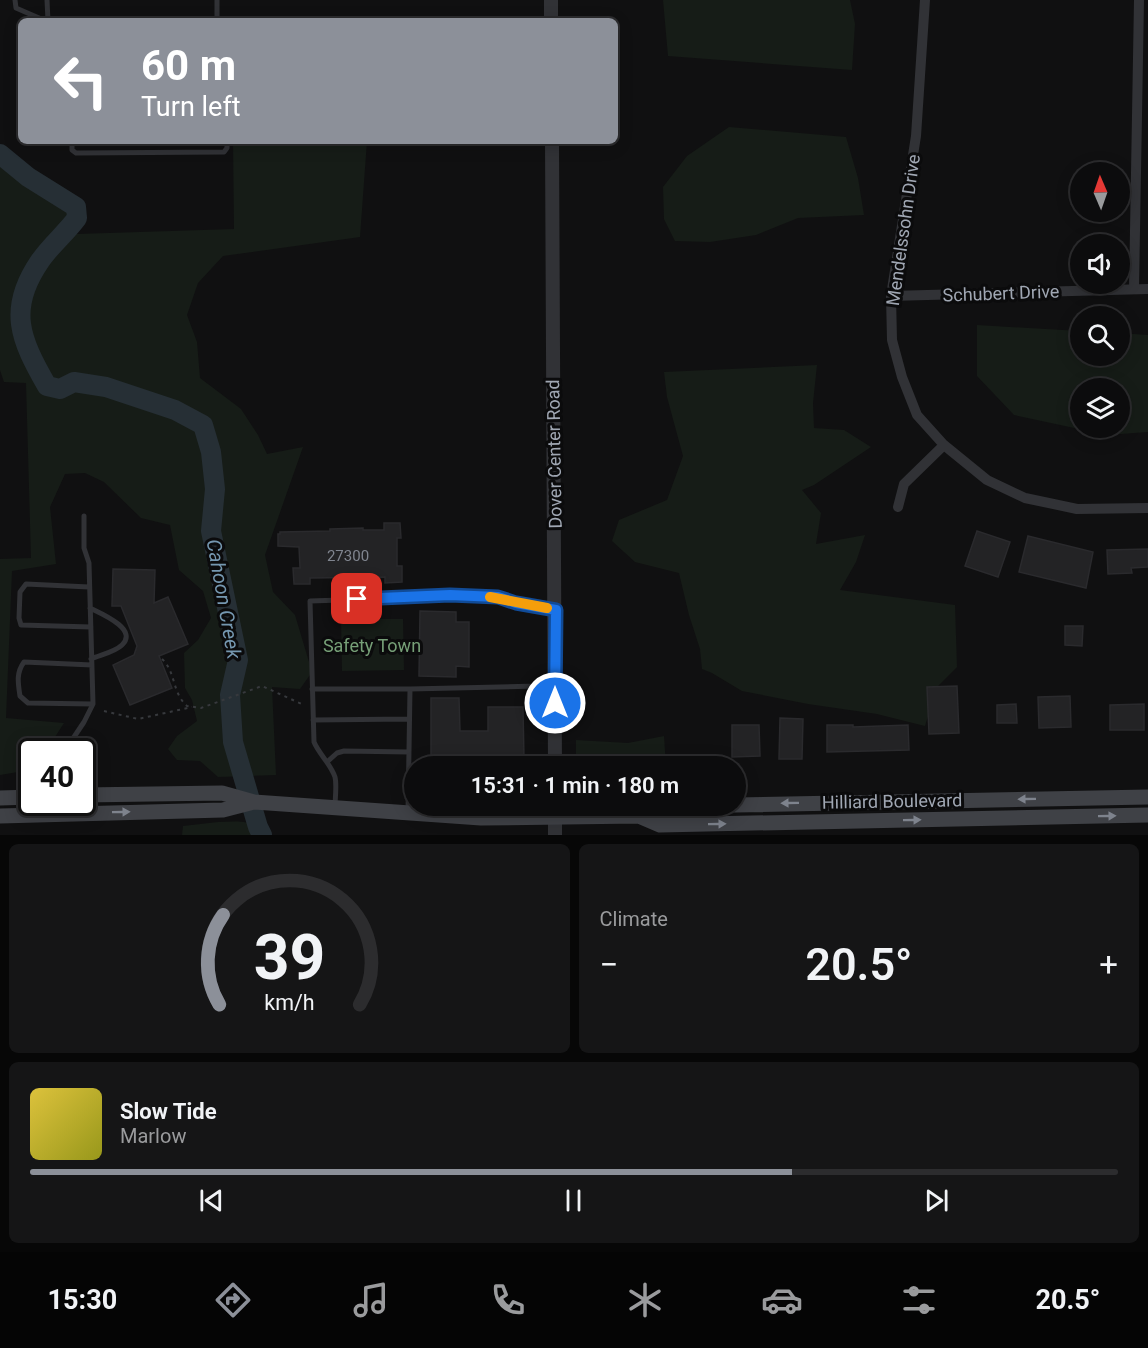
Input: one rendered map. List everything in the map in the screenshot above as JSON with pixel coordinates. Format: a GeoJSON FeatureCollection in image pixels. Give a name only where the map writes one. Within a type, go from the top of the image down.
{"type":"FeatureCollection","features":[{"type":"Feature","properties":{"kind":"main road","name":"Hilliard Boulevard"},"geometry":{"type":"LineString","coordinates":[[96,795],[222,793],[254,802],[404,813]]}},
{"type":"Feature","properties":{"kind":"main road"},"geometry":{"type":"LineString","coordinates":[[0,798],[18,797]]}},
{"type":"Feature","properties":{"kind":"main road","name":"Hilliard Boulevard"},"geometry":{"type":"LineString","coordinates":[[746,805],[1148,797]]}},
{"type":"Feature","properties":{"kind":"main road","name":"Hilliard Boulevard"},"geometry":{"type":"LineString","coordinates":[[96,808],[229,809],[254,802]]}},
{"type":"Feature","properties":{"kind":"main road","name":"Hilliard Boulevard"},"geometry":{"type":"LineString","coordinates":[[0,816],[18,814]]}},
{"type":"Feature","properties":{"kind":"main road","name":"Hilliard Boulevard"},"geometry":{"type":"LineString","coordinates":[[639,816],[660,825],[1148,815]]}},
{"type":"Feature","properties":{"kind":"main road","name":"Hilliard Boulevard"},"geometry":{"type":"LineString","coordinates":[[452,816],[482,818],[503,816]]}},
{"type":"Feature","properties":{"kind":"street"},"geometry":{"type":"LineString","coordinates":[[551,0],[551,18]]}},
{"type":"Feature","properties":{"kind":"street","name":"Mendelssohn Drive"},"geometry":{"type":"LineString","coordinates":[[925,0],[916,136],[891,296],[892,340],[902,377],[917,415],[944,445],[987,480],[1024,498],[1077,509],[1148,508]]}},
{"type":"Feature","properties":{"kind":"street"},"geometry":{"type":"LineString","coordinates":[[1134,289],[1139,0]]}},
{"type":"Feature","properties":{"kind":"street","name":"Dover Center Road"},"geometry":{"type":"LineString","coordinates":[[552,144],[555,756]]}},
{"type":"Feature","properties":{"kind":"street","name":"Schubert Drive"},"geometry":{"type":"LineString","coordinates":[[891,296],[1148,289]]}},
{"type":"Feature","properties":{"kind":"street"},"geometry":{"type":"LineString","coordinates":[[897,507],[904,484],[944,445]]}},
{"type":"Feature","properties":{"kind":"street"},"geometry":{"type":"LineString","coordinates":[[555,816],[555,835]]}},
{"type":"Feature","properties":{"kind":"lane"},"geometry":{"type":"LineString","coordinates":[[15,0],[16,8],[40,18]]}},
{"type":"Feature","properties":{"kind":"lane"},"geometry":{"type":"LineString","coordinates":[[47,0],[47,18]]}},
{"type":"Feature","properties":{"kind":"lane"},"geometry":{"type":"LineString","coordinates":[[217,0],[217,18]]}},
{"type":"Feature","properties":{"kind":"lane"},"geometry":{"type":"LineString","coordinates":[[72,144],[72,150],[76,153],[224,152],[227,144]]}},
{"type":"Feature","properties":{"kind":"lane"},"geometry":{"type":"LineString","coordinates":[[73,738],[93,704],[89,563],[84,548],[84,516]]}},
{"type":"Feature","properties":{"kind":"lane"},"geometry":{"type":"LineString","coordinates":[[89,587],[26,584],[20,592],[19,618],[21,625],[90,627]]}},
{"type":"Feature","properties":{"kind":"lane"},"geometry":{"type":"LineString","coordinates":[[335,807],[336,778],[318,752],[314,741],[310,601],[476,596],[498,597],[516,603],[556,610]]}},
{"type":"Feature","properties":{"kind":"lane"},"geometry":{"type":"LineString","coordinates":[[90,608],[109,616],[120,626],[125,633],[122,646],[91,662],[24,662],[19,669],[17,680],[20,696],[28,702],[93,704]]}},
{"type":"Feature","properties":{"kind":"lane"},"geometry":{"type":"LineString","coordinates":[[312,689],[538,686],[555,681]]}},
{"type":"Feature","properties":{"kind":"lane"},"geometry":{"type":"LineString","coordinates":[[409,756],[410,689]]}},
{"type":"Feature","properties":{"kind":"lane"},"geometry":{"type":"LineString","coordinates":[[313,720],[409,719]]}},
{"type":"Feature","properties":{"kind":"lane"},"geometry":{"type":"LineString","coordinates":[[327,762],[337,753],[344,751],[409,752]]}},
{"type":"Feature","properties":{"kind":"path"},"geometry":{"type":"LineString","coordinates":[[162,659],[169,665],[176,692],[187,706],[201,708],[262,686],[296,703],[313,707]]}},
{"type":"Feature","properties":{"kind":"path"},"geometry":{"type":"LineString","coordinates":[[104,711],[138,719],[192,707]]}},
{"type":"Feature","properties":{"kind":"green space"},"geometry":{"type":"Polygon","coordinates":[[[663,0],[850,0],[855,24],[852,70],[668,56],[663,0]]]}},
{"type":"Feature","properties":{"kind":"green space"},"geometry":{"type":"Polygon","coordinates":[[[729,127],[846,137],[858,178],[864,215],[798,218],[756,235],[710,242],[675,241],[664,219],[663,187],[687,156],[729,127]]]}},
{"type":"Feature","properties":{"kind":"green space"},"geometry":{"type":"Polygon","coordinates":[[[233,144],[367,144],[360,237],[223,256],[198,283],[187,315],[197,342],[200,378],[241,409],[267,454],[303,447],[265,555],[273,592],[295,615],[312,672],[300,689],[272,687],[276,775],[218,777],[200,761],[177,760],[168,749],[177,736],[197,721],[192,700],[185,688],[184,653],[198,640],[211,618],[203,591],[179,570],[170,525],[141,518],[104,482],[85,473],[65,474],[50,507],[56,564],[12,571],[6,718],[64,723],[54,738],[18,738],[18,772],[0,775],[0,559],[31,558],[26,383],[4,382],[0,370],[0,154],[28,177],[76,207],[77,234],[234,229],[233,144]]]}},
{"type":"Feature","properties":{"kind":"green space"},"geometry":{"type":"Polygon","coordinates":[[[977,325],[1070,330],[1070,366],[1130,366],[1130,334],[1148,335],[1148,432],[1130,433],[1130,378],[1070,378],[1070,427],[1014,415],[977,376],[977,325]]]}},
{"type":"Feature","properties":{"kind":"green space"},"geometry":{"type":"Polygon","coordinates":[[[817,365],[813,403],[814,428],[844,430],[871,447],[814,485],[802,490],[821,513],[816,544],[865,535],[856,562],[840,590],[955,605],[957,667],[937,687],[925,726],[877,714],[742,691],[702,669],[700,649],[679,573],[635,562],[612,541],[619,520],[667,500],[683,456],[667,397],[664,372],[817,365]]]}},
{"type":"Feature","properties":{"kind":"green space","name":"Safety Town"},"geometry":{"type":"Polygon","coordinates":[[[341,619],[403,619],[404,670],[342,671],[341,619]]]}},
{"type":"Feature","properties":{"kind":"green space"},"geometry":{"type":"Polygon","coordinates":[[[664,736],[665,756],[576,756],[576,740],[628,743],[664,736]]]}},
{"type":"Feature","properties":{"kind":"green space"},"geometry":{"type":"Polygon","coordinates":[[[218,822],[249,823],[262,835],[182,835],[183,826],[218,822]]]}},
{"type":"Feature","properties":{"kind":"building"},"geometry":{"type":"Polygon","coordinates":[[[384,523],[400,523],[401,538],[397,538],[397,566],[402,566],[402,582],[385,583],[385,577],[310,578],[310,584],[294,584],[293,568],[300,568],[299,547],[278,546],[280,532],[363,528],[363,530],[384,530],[384,523]]]}},
{"type":"Feature","properties":{"kind":"building"},"geometry":{"type":"Polygon","coordinates":[[[977,531],[1010,542],[998,577],[965,566],[977,531]]]}},
{"type":"Feature","properties":{"kind":"building"},"geometry":{"type":"Polygon","coordinates":[[[1028,536],[1093,552],[1086,588],[1019,572],[1028,536]]]}},
{"type":"Feature","properties":{"kind":"building"},"geometry":{"type":"Polygon","coordinates":[[[1148,549],[1148,567],[1131,568],[1132,573],[1108,574],[1107,550],[1148,549]]]}},
{"type":"Feature","properties":{"kind":"building"},"geometry":{"type":"Polygon","coordinates":[[[113,569],[155,570],[154,603],[168,597],[188,644],[159,656],[172,688],[130,705],[113,665],[134,655],[137,646],[121,606],[112,606],[113,569]]]}},
{"type":"Feature","properties":{"kind":"building"},"geometry":{"type":"Polygon","coordinates":[[[420,611],[456,612],[456,622],[469,622],[469,667],[456,666],[456,677],[419,676],[420,611]]]}},
{"type":"Feature","properties":{"kind":"building"},"geometry":{"type":"Polygon","coordinates":[[[1065,626],[1083,626],[1082,646],[1065,645],[1065,626]]]}},
{"type":"Feature","properties":{"kind":"building"},"geometry":{"type":"Polygon","coordinates":[[[957,686],[959,733],[929,734],[927,687],[957,686]]]}},
{"type":"Feature","properties":{"kind":"building"},"geometry":{"type":"Polygon","coordinates":[[[1070,696],[1071,727],[1039,728],[1038,697],[1070,696]]]}},
{"type":"Feature","properties":{"kind":"building"},"geometry":{"type":"Polygon","coordinates":[[[431,698],[459,698],[460,731],[488,731],[488,707],[523,707],[524,756],[431,756],[431,698]]]}},
{"type":"Feature","properties":{"kind":"building"},"geometry":{"type":"Polygon","coordinates":[[[1016,704],[1017,723],[997,723],[997,705],[1016,704]]]}},
{"type":"Feature","properties":{"kind":"building"},"geometry":{"type":"Polygon","coordinates":[[[1144,704],[1144,730],[1110,730],[1110,705],[1144,704]]]}},
{"type":"Feature","properties":{"kind":"building"},"geometry":{"type":"Polygon","coordinates":[[[780,718],[803,719],[802,759],[779,759],[780,718]]]}},
{"type":"Feature","properties":{"kind":"building"},"geometry":{"type":"Polygon","coordinates":[[[732,725],[759,725],[760,756],[732,756],[732,725]]]}},
{"type":"Feature","properties":{"kind":"building"},"geometry":{"type":"Polygon","coordinates":[[[827,725],[853,725],[853,727],[908,725],[909,750],[827,752],[827,725]]]}},
{"type":"Feature","properties":{"kind":"waterway","name":"Cahoon Creek"},"geometry":{"type":"LineString","coordinates":[[0,154],[28,177],[76,207],[77,218],[44,255],[23,294],[21,324],[24,338],[47,386],[60,389],[74,382],[106,387],[175,410],[203,425],[211,452],[215,489],[211,531],[238,660],[230,695],[233,742],[262,835]]}},
{"type":"Feature","properties":{"kind":"slow traffic"},"geometry":{"type":"LineString","coordinates":[[490,597],[547,608]]}},
{"type":"Feature","properties":{"kind":"route"},"geometry":{"type":"LineString","coordinates":[[357,599],[450,595],[498,597],[516,603],[556,610],[555,703]]}}]}
